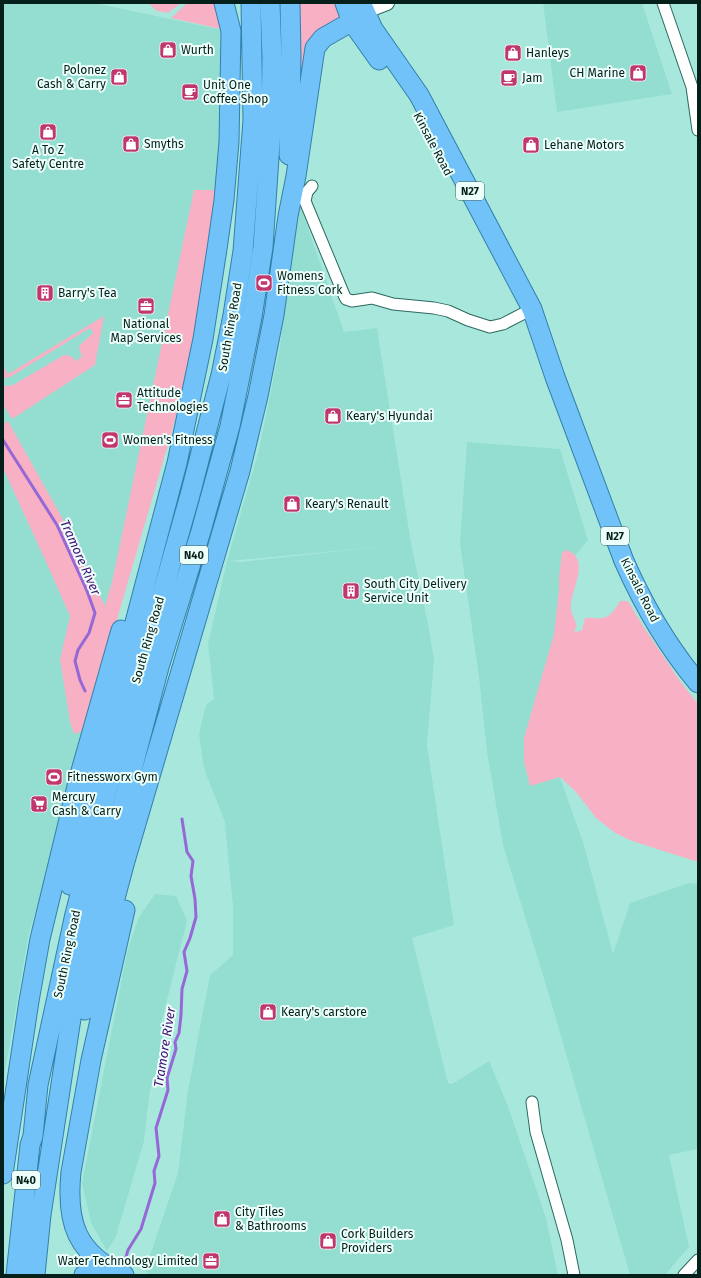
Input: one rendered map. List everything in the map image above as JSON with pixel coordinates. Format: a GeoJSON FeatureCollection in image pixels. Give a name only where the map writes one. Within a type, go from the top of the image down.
{"type":"FeatureCollection","features":[{"type":"Feature","properties":{"kind":"highway"},"geometry":{"type":"LineString","coordinates":[[38,1085],[61,928],[78,847],[114,713],[141,597],[178,463],[218,249],[229,142],[231,31],[224,3]]}},
{"type":"Feature","properties":{"kind":"highway","name":"South Ring Road"},"geometry":{"type":"LineString","coordinates":[[16,1275],[38,1085],[83,884],[114,764],[192,488],[221,375],[233,315],[243,251],[253,120],[251,3]]}},
{"type":"Feature","properties":{"kind":"highway","name":"South Ring Road"},"geometry":{"type":"LineString","coordinates":[[35,1275],[42,1215],[72,1012],[91,926],[159,667],[201,530],[230,426],[252,317],[263,247],[271,128],[272,58],[270,3]]}},
{"type":"Feature","properties":{"kind":"highway"},"geometry":{"type":"LineString","coordinates":[[288,216],[291,56],[290,3]]}},
{"type":"Feature","properties":{"kind":"highway","name":"Kinsale Road"},"geometry":{"type":"LineString","coordinates":[[345,3],[359,13],[373,29],[419,95],[527,312],[555,377],[632,578],[653,618],[684,666],[698,683]]}},
{"type":"Feature","properties":{"kind":"highway"},"geometry":{"type":"LineString","coordinates":[[42,1215],[83,1015],[125,860],[240,471],[258,396],[274,315],[315,48],[323,38],[359,13]]}},
{"type":"Feature","properties":{"kind":"highway"},"geometry":{"type":"LineString","coordinates":[[3,1174],[29,1001],[40,939],[54,877],[106,682],[169,464],[193,387]]}},
{"type":"Feature","properties":{"kind":"highway"},"geometry":{"type":"LineString","coordinates":[[124,1275],[108,1268],[92,1255],[77,1234],[71,1217],[70,1208],[69,1189],[71,1172],[91,1060],[122,920],[182,691],[205,590]]}},
{"type":"Feature","properties":{"kind":"highway"},"geometry":{"type":"LineString","coordinates":[[59,1098],[98,932],[130,810],[161,712],[199,611]]}},
{"type":"Feature","properties":{"kind":"highway"},"geometry":{"type":"LineString","coordinates":[[84,1275],[97,1275]]}},
{"type":"Feature","properties":{"kind":"street"},"geometry":{"type":"LineString","coordinates":[[359,13],[386,3]]}},
{"type":"Feature","properties":{"kind":"street"},"geometry":{"type":"LineString","coordinates":[[663,3],[695,86],[698,130]]}},
{"type":"Feature","properties":{"kind":"street"},"geometry":{"type":"LineString","coordinates":[[312,186],[306,192],[305,201],[346,299],[352,301],[372,298],[393,304],[434,308],[448,311],[468,320],[490,327],[504,324],[527,312]]}},
{"type":"Feature","properties":{"kind":"street"},"geometry":{"type":"LineString","coordinates":[[532,1102],[536,1132],[567,1240],[574,1275]]}},
{"type":"Feature","properties":{"kind":"street"},"geometry":{"type":"LineString","coordinates":[[684,1275],[698,1260]]}},
{"type":"Feature","properties":{"kind":"shaded area"},"geometry":{"type":"Polygon","coordinates":[[[3,3],[94,3],[223,30],[222,129],[218,190],[63,820],[29,933],[3,1083],[3,3]]]}},
{"type":"Feature","properties":{"kind":"shaded area"},"geometry":{"type":"Polygon","coordinates":[[[148,3],[181,3],[168,13],[157,11],[148,3]]]}},
{"type":"Feature","properties":{"kind":"shaded area"},"geometry":{"type":"Polygon","coordinates":[[[187,3],[215,3],[221,29],[171,18],[187,3]]]}},
{"type":"Feature","properties":{"kind":"shaded area"},"geometry":{"type":"Polygon","coordinates":[[[295,3],[334,3],[340,19],[329,23],[322,28],[300,116],[295,3]]]}},
{"type":"Feature","properties":{"kind":"shaded area"},"geometry":{"type":"Polygon","coordinates":[[[543,3],[642,3],[672,94],[557,112],[543,3]]]}},
{"type":"Feature","properties":{"kind":"shaded area"},"geometry":{"type":"Polygon","coordinates":[[[194,190],[218,190],[200,304],[187,373],[172,431],[86,730],[74,734],[70,722],[60,659],[70,616],[3,468],[3,424],[8,421],[70,532],[105,606],[112,582],[194,190]]]}},
{"type":"Feature","properties":{"kind":"shaded area"},"geometry":{"type":"Polygon","coordinates":[[[300,205],[344,332],[377,328],[411,543],[429,629],[434,661],[427,745],[454,925],[412,938],[448,1083],[452,1084],[489,1061],[508,1106],[546,1218],[558,1275],[149,1275],[145,1270],[178,1173],[188,1090],[210,975],[233,955],[233,905],[225,822],[206,774],[199,734],[207,704],[214,699],[208,644],[227,561],[259,449],[279,351],[300,205]],[[377,547],[229,561],[241,562],[377,547]]]}},
{"type":"Feature","properties":{"kind":"shaded area"},"geometry":{"type":"Polygon","coordinates":[[[104,316],[95,365],[12,419],[3,405],[3,386],[13,385],[64,355],[71,356],[76,361],[82,356],[79,349],[80,345],[93,333],[90,328],[10,377],[3,377],[3,366],[8,374],[104,316]]]}},
{"type":"Feature","properties":{"kind":"shaded area"},"geometry":{"type":"Polygon","coordinates":[[[467,442],[560,449],[588,540],[568,564],[557,769],[584,845],[613,954],[630,903],[689,883],[698,884],[698,1149],[669,1155],[689,1247],[665,1275],[630,1275],[549,995],[503,845],[487,752],[479,677],[460,544],[467,442]]]}},
{"type":"Feature","properties":{"kind":"shaded area"},"geometry":{"type":"Polygon","coordinates":[[[567,550],[575,555],[578,561],[579,569],[571,603],[571,610],[577,627],[574,630],[576,632],[582,630],[585,618],[600,618],[608,616],[613,612],[620,601],[628,601],[680,681],[698,704],[698,862],[632,841],[615,833],[596,818],[576,792],[560,777],[530,786],[524,762],[524,738],[554,634],[562,552],[567,550]]]}},
{"type":"Feature","properties":{"kind":"shaded area"},"geometry":{"type":"Polygon","coordinates":[[[155,894],[176,896],[187,921],[162,1020],[162,1061],[150,1089],[144,1141],[116,1236],[107,1251],[91,1223],[82,1183],[127,952],[139,917],[155,894]]]}},
{"type":"Feature","properties":{"kind":"waterway","name":"Tramore River"},"geometry":{"type":"LineString","coordinates":[[3,440],[57,525],[87,591],[95,613],[89,633],[78,650],[75,661],[80,680],[85,691]]}},
{"type":"Feature","properties":{"kind":"waterway","name":"Tramore River"},"geometry":{"type":"LineString","coordinates":[[123,1267],[128,1250],[141,1229],[155,1183],[154,1171],[159,1156],[156,1128],[168,1090],[167,1078],[176,1049],[175,1042],[179,1033],[182,989],[187,971],[184,952],[196,917],[191,876],[193,861],[187,852],[182,819]]}},
{"type":"Feature","properties":{"kind":"place","name":"Wurth"},"geometry":{"type":"Point","coordinates":[168,50]}},
{"type":"Feature","properties":{"kind":"place","name":"Hanleys"},"geometry":{"type":"Point","coordinates":[513,53]}},
{"type":"Feature","properties":{"kind":"place","name":"CH Marine"},"geometry":{"type":"Point","coordinates":[638,73]}},
{"type":"Feature","properties":{"kind":"place","name":"Polonez Cash & Carry"},"geometry":{"type":"Point","coordinates":[119,77]}},
{"type":"Feature","properties":{"kind":"place","name":"Jam"},"geometry":{"type":"Point","coordinates":[509,78]}},
{"type":"Feature","properties":{"kind":"place","name":"Unit One Coffee Shop"},"geometry":{"type":"Point","coordinates":[190,92]}},
{"type":"Feature","properties":{"kind":"place","name":"A To Z Safety Centre"},"geometry":{"type":"Point","coordinates":[48,132]}},
{"type":"Feature","properties":{"kind":"place","name":"Smyths"},"geometry":{"type":"Point","coordinates":[131,144]}},
{"type":"Feature","properties":{"kind":"place","name":"Lehane Motors"},"geometry":{"type":"Point","coordinates":[531,145]}},
{"type":"Feature","properties":{"kind":"place","name":"Womens Fitness Cork"},"geometry":{"type":"Point","coordinates":[264,283]}},
{"type":"Feature","properties":{"kind":"place","name":"Barry's Tea"},"geometry":{"type":"Point","coordinates":[45,293]}},
{"type":"Feature","properties":{"kind":"place","name":"National Map Services"},"geometry":{"type":"Point","coordinates":[146,306]}},
{"type":"Feature","properties":{"kind":"place","name":"Attitude Technologies"},"geometry":{"type":"Point","coordinates":[124,400]}},
{"type":"Feature","properties":{"kind":"place","name":"Keary's Hyundai"},"geometry":{"type":"Point","coordinates":[333,416]}},
{"type":"Feature","properties":{"kind":"place","name":"Women's Fitness"},"geometry":{"type":"Point","coordinates":[110,440]}},
{"type":"Feature","properties":{"kind":"place","name":"Keary's Renault"},"geometry":{"type":"Point","coordinates":[292,504]}},
{"type":"Feature","properties":{"kind":"place","name":"South City Delivery Service Unit"},"geometry":{"type":"Point","coordinates":[351,591]}},
{"type":"Feature","properties":{"kind":"place","name":"Fitnessworx Gym"},"geometry":{"type":"Point","coordinates":[54,777]}},
{"type":"Feature","properties":{"kind":"place","name":"Mercury Cash & Carry"},"geometry":{"type":"Point","coordinates":[39,804]}},
{"type":"Feature","properties":{"kind":"place","name":"Keary's carstore"},"geometry":{"type":"Point","coordinates":[268,1012]}},
{"type":"Feature","properties":{"kind":"place","name":"City Tiles & Bathrooms"},"geometry":{"type":"Point","coordinates":[222,1219]}},
{"type":"Feature","properties":{"kind":"place","name":"Cork Builders Providers"},"geometry":{"type":"Point","coordinates":[328,1241]}},
{"type":"Feature","properties":{"kind":"place","name":"Water Technology Limited"},"geometry":{"type":"Point","coordinates":[211,1261]}}]}
